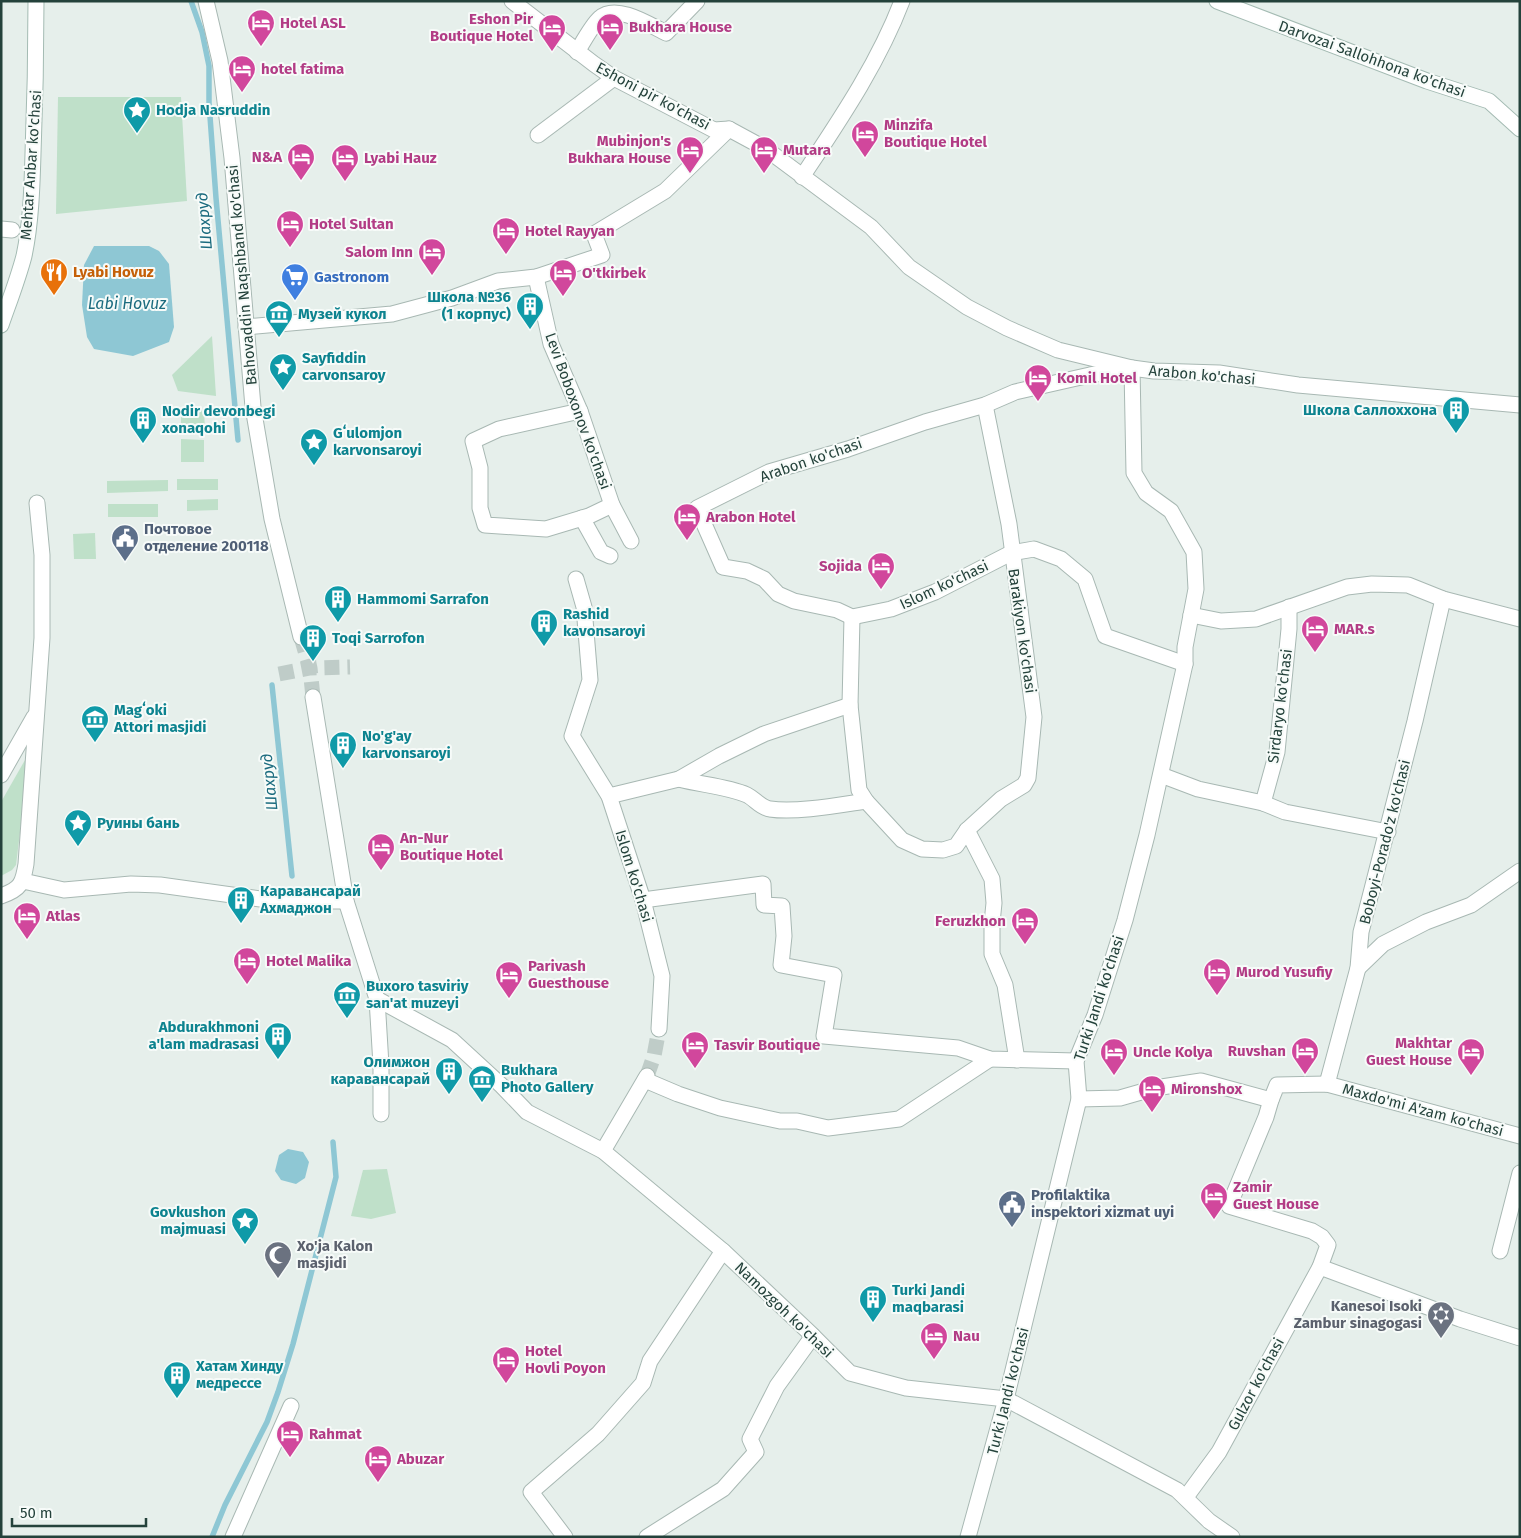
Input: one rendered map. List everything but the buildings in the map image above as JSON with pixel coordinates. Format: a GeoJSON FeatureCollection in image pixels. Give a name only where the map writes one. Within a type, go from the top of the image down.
{"type":"FeatureCollection","features":[{"type":"Feature","properties":{"kind":"street","name":"Mehtar Anbar ko'chasi"},"geometry":{"type":"LineString","coordinates":[[1,325],[24,255],[28,230],[36,81],[36,1]]}},
{"type":"Feature","properties":{"kind":"street","name":"Bahovaddin Naqshband ko'chasi"},"geometry":{"type":"LineString","coordinates":[[206,1],[220,61],[237,206],[253,407],[272,519],[301,637]]}},
{"type":"Feature","properties":{"kind":"street","name":"Eshoni pir ko'chasi"},"geometry":{"type":"LineString","coordinates":[[512,1],[577,52],[614,78],[714,130],[729,129],[766,149],[871,227],[908,267],[967,306],[1007,328],[1058,350],[1132,368]]}},
{"type":"Feature","properties":{"kind":"street"},"geometry":{"type":"LineString","coordinates":[[577,52],[600,18],[608,14],[618,13],[630,16],[666,33],[697,1]]}},
{"type":"Feature","properties":{"kind":"street"},"geometry":{"type":"LineString","coordinates":[[802,177],[877,55],[902,1]]}},
{"type":"Feature","properties":{"kind":"street","name":"Darvozai Sallohhona ko'chasi"},"geometry":{"type":"LineString","coordinates":[[1217,1],[1427,81],[1489,101],[1520,129]]}},
{"type":"Feature","properties":{"kind":"street"},"geometry":{"type":"LineString","coordinates":[[538,135],[614,78]]}},
{"type":"Feature","properties":{"kind":"street"},"geometry":{"type":"LineString","coordinates":[[246,326],[392,314],[452,298],[498,281],[536,277],[602,255],[594,234],[665,191],[729,129]]}},
{"type":"Feature","properties":{"kind":"street","name":"Levi Boboxonov ko'chasi"},"geometry":{"type":"LineString","coordinates":[[536,277],[551,344],[580,411],[612,505],[631,541]]}},
{"type":"Feature","properties":{"kind":"street","name":"Arabon ko'chasi"},"geometry":{"type":"LineString","coordinates":[[852,617],[836,610],[794,600],[778,594],[764,579],[747,572],[723,567],[696,508],[769,472],[848,449],[924,422],[985,405],[1015,392],[1090,375],[1132,368],[1154,371],[1219,373],[1298,385],[1520,405]]}},
{"type":"Feature","properties":{"kind":"street","name":"Turki Jandi ko'chasi"},"geometry":{"type":"LineString","coordinates":[[968,1537],[1006,1399],[1079,1099],[1076,1061],[1095,1014],[1125,920],[1161,775],[1185,664],[1196,589],[1194,552],[1172,511],[1146,493],[1134,473],[1132,368]]}},
{"type":"Feature","properties":{"kind":"street","name":"Barakiyon ko'chasi"},"geometry":{"type":"LineString","coordinates":[[866,801],[902,840],[922,849],[943,850],[956,846],[967,830],[1002,799],[1024,785],[1028,778],[1034,717],[1011,553],[1009,524],[985,405]]}},
{"type":"Feature","properties":{"kind":"street"},"geometry":{"type":"LineString","coordinates":[[580,411],[499,429],[473,441],[480,468],[480,508],[486,525],[546,529],[582,518],[612,505]]}},
{"type":"Feature","properties":{"kind":"street"},"geometry":{"type":"LineString","coordinates":[[1,896],[18,888],[23,881],[26,864],[42,638],[42,555],[37,503]]}},
{"type":"Feature","properties":{"kind":"street"},"geometry":{"type":"LineString","coordinates":[[582,518],[601,552],[610,556]]}},
{"type":"Feature","properties":{"kind":"street","name":"Islom ko'chasi"},"geometry":{"type":"LineString","coordinates":[[852,617],[891,609],[935,592],[1011,553],[1034,548],[1061,559],[1085,579],[1105,636],[1185,664]]}},
{"type":"Feature","properties":{"kind":"street","name":"Islom ko'chasi"},"geometry":{"type":"LineString","coordinates":[[576,579],[584,607],[590,680],[572,736],[609,796],[643,900],[662,976],[659,1029]]}},
{"type":"Feature","properties":{"kind":"street"},"geometry":{"type":"LineString","coordinates":[[1191,615],[1221,621],[1256,619],[1347,588],[1372,584],[1408,585],[1443,599],[1520,619]]}},
{"type":"Feature","properties":{"kind":"street","name":"Boboyi-Porado'z ko'chasi"},"geometry":{"type":"LineString","coordinates":[[1327,1084],[1358,968],[1361,932],[1388,832],[1443,599]]}},
{"type":"Feature","properties":{"kind":"street","name":"Sirdaryo ko'chasi"},"geometry":{"type":"LineString","coordinates":[[1263,804],[1277,752],[1289,629],[1289,607]]}},
{"type":"Feature","properties":{"kind":"street"},"geometry":{"type":"LineString","coordinates":[[679,779],[720,787],[747,796],[768,809],[836,806],[866,801],[859,790],[850,704],[852,617]]}},
{"type":"Feature","properties":{"kind":"street"},"geometry":{"type":"LineString","coordinates":[[313,697],[346,900],[377,999],[381,1065],[381,1114]]}},
{"type":"Feature","properties":{"kind":"street"},"geometry":{"type":"LineString","coordinates":[[609,796],[679,779],[719,756],[764,734],[850,704]]}},
{"type":"Feature","properties":{"kind":"street"},"geometry":{"type":"LineString","coordinates":[[1,775],[36,713]]}},
{"type":"Feature","properties":{"kind":"street"},"geometry":{"type":"LineString","coordinates":[[1161,775],[1198,789],[1263,804],[1285,812],[1388,832]]}},
{"type":"Feature","properties":{"kind":"street"},"geometry":{"type":"LineString","coordinates":[[967,830],[992,879],[994,903],[992,954],[1005,986],[1018,1060]]}},
{"type":"Feature","properties":{"kind":"street"},"geometry":{"type":"LineString","coordinates":[[1358,968],[1383,944],[1426,922],[1471,905],[1520,871]]}},
{"type":"Feature","properties":{"kind":"street"},"geometry":{"type":"LineString","coordinates":[[23,881],[64,890],[131,884],[160,885],[275,901],[346,900]]}},
{"type":"Feature","properties":{"kind":"street"},"geometry":{"type":"LineString","coordinates":[[643,900],[763,884],[764,905],[782,906],[784,936],[781,964],[834,975],[824,1036],[958,1048],[990,1059],[1076,1061]]}},
{"type":"Feature","properties":{"kind":"street","name":"Namozgoh ko'chasi"},"geometry":{"type":"LineString","coordinates":[[377,999],[452,1040],[527,1112],[603,1151],[722,1251],[814,1336],[850,1373],[906,1388],[1006,1399],[1177,1490],[1210,1521],[1232,1537]]}},
{"type":"Feature","properties":{"kind":"street"},"geometry":{"type":"LineString","coordinates":[[603,1151],[646,1078],[678,1094],[720,1108],[780,1121],[797,1121],[828,1128],[899,1119],[990,1059]]}},
{"type":"Feature","properties":{"kind":"street"},"geometry":{"type":"LineString","coordinates":[[1079,1099],[1120,1098],[1155,1088],[1201,1081],[1271,1100]]}},
{"type":"Feature","properties":{"kind":"street","name":"Maxdo'mi A'zam ko'chasi"},"geometry":{"type":"LineString","coordinates":[[1271,1100],[1277,1085],[1327,1084],[1520,1136]]}},
{"type":"Feature","properties":{"kind":"street","name":"Gulzor ko'chasi"},"geometry":{"type":"LineString","coordinates":[[1186,1497],[1219,1452],[1320,1267],[1328,1245],[1322,1237],[1312,1231],[1229,1206],[1266,1117],[1271,1100]]}},
{"type":"Feature","properties":{"kind":"street"},"geometry":{"type":"LineString","coordinates":[[1500,1251],[1520,1173]]}},
{"type":"Feature","properties":{"kind":"street"},"geometry":{"type":"LineString","coordinates":[[565,1537],[531,1492],[598,1434],[643,1383],[650,1361],[722,1251]]}},
{"type":"Feature","properties":{"kind":"street"},"geometry":{"type":"LineString","coordinates":[[1320,1267],[1460,1319],[1520,1338]]}},
{"type":"Feature","properties":{"kind":"street"},"geometry":{"type":"LineString","coordinates":[[647,1537],[723,1489],[756,1452],[750,1439],[777,1386],[814,1336]]}},
{"type":"Feature","properties":{"kind":"street"},"geometry":{"type":"LineString","coordinates":[[233,1537],[291,1406]]}},
{"type":"Feature","properties":{"kind":"green space"},"geometry":{"type":"Polygon","coordinates":[[[58,97],[181,97],[187,201],[56,214],[58,97]]]}},
{"type":"Feature","properties":{"kind":"green space"},"geometry":{"type":"Polygon","coordinates":[[[212,336],[216,396],[178,391],[172,375],[212,336]]]}},
{"type":"Feature","properties":{"kind":"green space"},"geometry":{"type":"Polygon","coordinates":[[[181,410],[204,410],[205,429],[181,429],[181,410]]]}},
{"type":"Feature","properties":{"kind":"green space"},"geometry":{"type":"Polygon","coordinates":[[[181,439],[204,440],[204,462],[181,462],[181,439]]]}},
{"type":"Feature","properties":{"kind":"green space"},"geometry":{"type":"Polygon","coordinates":[[[177,479],[218,479],[218,490],[177,490],[177,479]]]}},
{"type":"Feature","properties":{"kind":"green space"},"geometry":{"type":"Polygon","coordinates":[[[168,480],[168,491],[107,493],[107,481],[168,480]]]}},
{"type":"Feature","properties":{"kind":"green space"},"geometry":{"type":"Polygon","coordinates":[[[218,499],[218,510],[187,511],[187,500],[218,499]]]}},
{"type":"Feature","properties":{"kind":"green space"},"geometry":{"type":"Polygon","coordinates":[[[108,504],[158,504],[158,517],[108,517],[108,504]]]}},
{"type":"Feature","properties":{"kind":"green space"},"geometry":{"type":"Polygon","coordinates":[[[95,533],[96,559],[74,559],[73,534],[95,533]]]}},
{"type":"Feature","properties":{"kind":"green space"},"geometry":{"type":"Polygon","coordinates":[[[25,760],[28,767],[16,865],[12,870],[1,876],[1,802],[25,760]]]}},
{"type":"Feature","properties":{"kind":"green space"},"geometry":{"type":"Polygon","coordinates":[[[387,1169],[396,1213],[371,1219],[351,1216],[363,1170],[387,1169]]]}},
{"type":"Feature","properties":{"kind":"water","name":"Labi Hovuz"},"geometry":{"type":"Polygon","coordinates":[[[94,246],[149,246],[159,251],[169,264],[174,327],[169,342],[133,356],[94,349],[87,337],[82,305],[84,265],[94,246]]]}},
{"type":"Feature","properties":{"kind":"water"},"geometry":{"type":"Polygon","coordinates":[[[288,1149],[303,1152],[309,1162],[305,1178],[296,1184],[281,1180],[275,1171],[279,1155],[288,1149]]]}},
{"type":"Feature","properties":{"kind":"waterway","name":"Шахруд"},"geometry":{"type":"LineString","coordinates":[[191,1],[202,32],[209,66],[209,103],[216,198],[238,440]]}},
{"type":"Feature","properties":{"kind":"waterway","name":"Шахруд"},"geometry":{"type":"LineString","coordinates":[[272,685],[292,876]]}},
{"type":"Feature","properties":{"kind":"waterway"},"geometry":{"type":"LineString","coordinates":[[212,1537],[225,1505],[267,1422],[293,1344],[336,1177],[333,1142]]}},
{"type":"Feature","properties":{"kind":"tunnel"},"geometry":{"type":"LineString","coordinates":[[301,637],[310,668],[313,697]]}},
{"type":"Feature","properties":{"kind":"tunnel"},"geometry":{"type":"LineString","coordinates":[[279,674],[310,668],[350,667]]}},
{"type":"Feature","properties":{"kind":"tunnel"},"geometry":{"type":"LineString","coordinates":[[647,1076],[654,1056],[659,1029]]}},
{"type":"Feature","properties":{"kind":"place","name":"Hotel ASL"},"geometry":{"type":"Point","coordinates":[261,47]}},
{"type":"Feature","properties":{"kind":"place","name":"Bukhara House"},"geometry":{"type":"Point","coordinates":[610,51]}},
{"type":"Feature","properties":{"kind":"place","name":"Eshon Pir Boutique Hotel"},"geometry":{"type":"Point","coordinates":[552,52]}},
{"type":"Feature","properties":{"kind":"place","name":"hotel fatima"},"geometry":{"type":"Point","coordinates":[242,93]}},
{"type":"Feature","properties":{"kind":"place","name":"Hodja Nasruddin"},"geometry":{"type":"Point","coordinates":[137,134]}},
{"type":"Feature","properties":{"kind":"place","name":"Minzifa Boutique Hotel"},"geometry":{"type":"Point","coordinates":[865,158]}},
{"type":"Feature","properties":{"kind":"place","name":"Mubinjon's Bukhara House"},"geometry":{"type":"Point","coordinates":[690,174]}},
{"type":"Feature","properties":{"kind":"place","name":"Mutara"},"geometry":{"type":"Point","coordinates":[764,174]}},
{"type":"Feature","properties":{"kind":"place","name":"N&A"},"geometry":{"type":"Point","coordinates":[301,181]}},
{"type":"Feature","properties":{"kind":"place","name":"Lyabi Hauz"},"geometry":{"type":"Point","coordinates":[345,182]}},
{"type":"Feature","properties":{"kind":"place","name":"Hotel Sultan"},"geometry":{"type":"Point","coordinates":[290,248]}},
{"type":"Feature","properties":{"kind":"place","name":"Hotel Rayyan"},"geometry":{"type":"Point","coordinates":[506,255]}},
{"type":"Feature","properties":{"kind":"place","name":"Salom Inn"},"geometry":{"type":"Point","coordinates":[432,276]}},
{"type":"Feature","properties":{"kind":"place","name":"Lyabi Hovuz"},"geometry":{"type":"Point","coordinates":[54,296]}},
{"type":"Feature","properties":{"kind":"place","name":"O'tkirbek"},"geometry":{"type":"Point","coordinates":[563,297]}},
{"type":"Feature","properties":{"kind":"place","name":"Gastronom"},"geometry":{"type":"Point","coordinates":[295,301]}},
{"type":"Feature","properties":{"kind":"place","name":"Школа №36 (1 корпус)"},"geometry":{"type":"Point","coordinates":[530,330]}},
{"type":"Feature","properties":{"kind":"place","name":"Музей кукол"},"geometry":{"type":"Point","coordinates":[279,338]}},
{"type":"Feature","properties":{"kind":"place","name":"Sayfiddin carvonsaroy"},"geometry":{"type":"Point","coordinates":[283,391]}},
{"type":"Feature","properties":{"kind":"place","name":"Komil Hotel"},"geometry":{"type":"Point","coordinates":[1038,402]}},
{"type":"Feature","properties":{"kind":"place","name":"Школа Саллоххона"},"geometry":{"type":"Point","coordinates":[1456,434]}},
{"type":"Feature","properties":{"kind":"place","name":"Nodir devonbegi xonaqohi"},"geometry":{"type":"Point","coordinates":[143,444]}},
{"type":"Feature","properties":{"kind":"place","name":"Gʻulomjon karvonsaroyi"},"geometry":{"type":"Point","coordinates":[314,466]}},
{"type":"Feature","properties":{"kind":"place","name":"Arabon Hotel"},"geometry":{"type":"Point","coordinates":[687,541]}},
{"type":"Feature","properties":{"kind":"place","name":"Почтовое отделение 200118"},"geometry":{"type":"Point","coordinates":[125,562]}},
{"type":"Feature","properties":{"kind":"place","name":"Sojida"},"geometry":{"type":"Point","coordinates":[881,590]}},
{"type":"Feature","properties":{"kind":"place","name":"Hammomi Sarrafon"},"geometry":{"type":"Point","coordinates":[338,623]}},
{"type":"Feature","properties":{"kind":"place","name":"Rashid kavonsaroyi"},"geometry":{"type":"Point","coordinates":[544,647]}},
{"type":"Feature","properties":{"kind":"place","name":"MAR.s"},"geometry":{"type":"Point","coordinates":[1315,653]}},
{"type":"Feature","properties":{"kind":"place","name":"Toqi Sarrofon"},"geometry":{"type":"Point","coordinates":[313,662]}},
{"type":"Feature","properties":{"kind":"place","name":"Magʻoki Attori masjidi"},"geometry":{"type":"Point","coordinates":[95,743]}},
{"type":"Feature","properties":{"kind":"place","name":"No'g'ay karvonsaroyi"},"geometry":{"type":"Point","coordinates":[343,769]}},
{"type":"Feature","properties":{"kind":"place","name":"Руины бань"},"geometry":{"type":"Point","coordinates":[78,847]}},
{"type":"Feature","properties":{"kind":"place","name":"An-Nur Boutique Hotel"},"geometry":{"type":"Point","coordinates":[381,871]}},
{"type":"Feature","properties":{"kind":"place","name":"Каравансарай Ахмаджон"},"geometry":{"type":"Point","coordinates":[241,924]}},
{"type":"Feature","properties":{"kind":"place","name":"Atlas"},"geometry":{"type":"Point","coordinates":[27,940]}},
{"type":"Feature","properties":{"kind":"place","name":"Feruzkhon"},"geometry":{"type":"Point","coordinates":[1025,945]}},
{"type":"Feature","properties":{"kind":"place","name":"Hotel Malika"},"geometry":{"type":"Point","coordinates":[247,985]}},
{"type":"Feature","properties":{"kind":"place","name":"Murod Yusufiy"},"geometry":{"type":"Point","coordinates":[1217,996]}},
{"type":"Feature","properties":{"kind":"place","name":"Parivash Guesthouse"},"geometry":{"type":"Point","coordinates":[509,999]}},
{"type":"Feature","properties":{"kind":"place","name":"Buxoro tasviriy san'at muzeyi"},"geometry":{"type":"Point","coordinates":[347,1019]}},
{"type":"Feature","properties":{"kind":"place","name":"Abdurakhmoni a'lam madrasasi"},"geometry":{"type":"Point","coordinates":[278,1060]}},
{"type":"Feature","properties":{"kind":"place","name":"Tasvir Boutique"},"geometry":{"type":"Point","coordinates":[695,1069]}},
{"type":"Feature","properties":{"kind":"place","name":"Ruvshan"},"geometry":{"type":"Point","coordinates":[1305,1075]}},
{"type":"Feature","properties":{"kind":"place","name":"Uncle Kolya"},"geometry":{"type":"Point","coordinates":[1114,1076]}},
{"type":"Feature","properties":{"kind":"place","name":"Makhtar Guest House"},"geometry":{"type":"Point","coordinates":[1471,1076]}},
{"type":"Feature","properties":{"kind":"place","name":"Олимжон каравансарай"},"geometry":{"type":"Point","coordinates":[449,1095]}},
{"type":"Feature","properties":{"kind":"place","name":"Bukhara Photo Gallery"},"geometry":{"type":"Point","coordinates":[482,1103]}},
{"type":"Feature","properties":{"kind":"place","name":"Mironshox"},"geometry":{"type":"Point","coordinates":[1152,1113]}},
{"type":"Feature","properties":{"kind":"place","name":"Zamir Guest House"},"geometry":{"type":"Point","coordinates":[1214,1220]}},
{"type":"Feature","properties":{"kind":"place","name":"Profilaktika inspektori xizmat uyi"},"geometry":{"type":"Point","coordinates":[1012,1228]}},
{"type":"Feature","properties":{"kind":"place","name":"Govkushon majmuasi"},"geometry":{"type":"Point","coordinates":[245,1245]}},
{"type":"Feature","properties":{"kind":"place","name":"Xo'ja Kalon masjidi"},"geometry":{"type":"Point","coordinates":[278,1279]}},
{"type":"Feature","properties":{"kind":"place","name":"Turki Jandi maqbarasi"},"geometry":{"type":"Point","coordinates":[873,1323]}},
{"type":"Feature","properties":{"kind":"place","name":"Kanesoi Isoki Zambur sinagogasi"},"geometry":{"type":"Point","coordinates":[1441,1339]}},
{"type":"Feature","properties":{"kind":"place","name":"Nau"},"geometry":{"type":"Point","coordinates":[934,1360]}},
{"type":"Feature","properties":{"kind":"place","name":"Hotel Hovli Poyon"},"geometry":{"type":"Point","coordinates":[506,1384]}},
{"type":"Feature","properties":{"kind":"place","name":"Хатам Хинду медрессе"},"geometry":{"type":"Point","coordinates":[177,1399]}},
{"type":"Feature","properties":{"kind":"place","name":"Rahmat"},"geometry":{"type":"Point","coordinates":[290,1458]}},
{"type":"Feature","properties":{"kind":"place","name":"Abuzar"},"geometry":{"type":"Point","coordinates":[378,1483]}}]}
